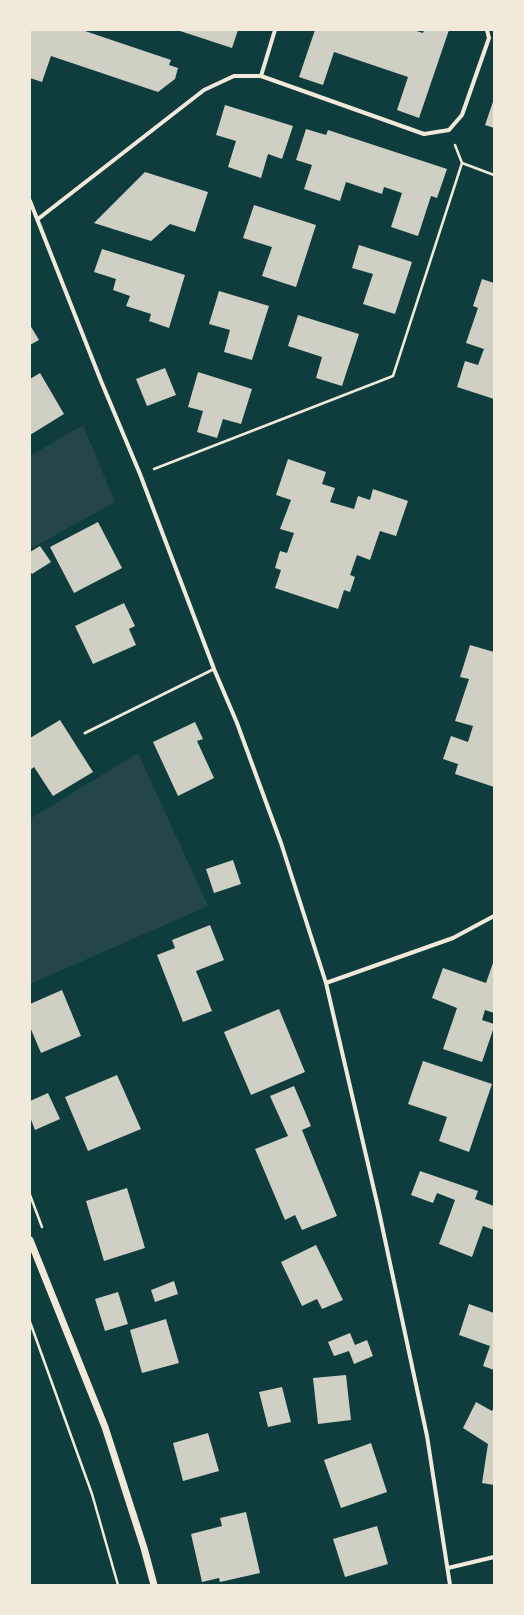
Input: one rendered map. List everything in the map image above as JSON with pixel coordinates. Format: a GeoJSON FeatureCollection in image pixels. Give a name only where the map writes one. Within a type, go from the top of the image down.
{"type":"FeatureCollection","features":[{"type":"Feature","properties":{"kind":"street"},"geometry":{"type":"LineString","coordinates":[[260,76],[275,30]]}},
{"type":"Feature","properties":{"kind":"street"},"geometry":{"type":"LineString","coordinates":[[38,219],[204,90],[234,76],[260,76],[424,134],[448,130],[462,115],[489,38],[487,30]]}},
{"type":"Feature","properties":{"kind":"street"},"geometry":{"type":"LineString","coordinates":[[30,201],[100,382],[140,474],[214,669],[237,723],[281,843],[326,983],[378,1207],[425,1428],[450,1585]]}},
{"type":"Feature","properties":{"kind":"street"},"geometry":{"type":"LineString","coordinates":[[326,983],[454,938],[494,916]]}},
{"type":"Feature","properties":{"kind":"street"},"geometry":{"type":"LineString","coordinates":[[30,1240],[105,1427],[144,1548],[154,1585]]}},
{"type":"Feature","properties":{"kind":"street"},"geometry":{"type":"LineString","coordinates":[[448,1568],[494,1557]]}},
{"type":"Feature","properties":{"kind":"lane"},"geometry":{"type":"LineString","coordinates":[[85,733],[214,669]]}},
{"type":"Feature","properties":{"kind":"path"},"geometry":{"type":"LineString","coordinates":[[140,474],[393,376],[462,163],[448,130]]}},
{"type":"Feature","properties":{"kind":"path"},"geometry":{"type":"LineString","coordinates":[[462,163],[494,176]]}},
{"type":"Feature","properties":{"kind":"path"},"geometry":{"type":"LineString","coordinates":[[30,1322],[92,1494],[118,1585]]}},
{"type":"Feature","properties":{"kind":"shaded area"},"geometry":{"type":"Polygon","coordinates":[[[83,425],[115,502],[30,549],[30,456],[83,425]]]}},
{"type":"Feature","properties":{"kind":"shaded area"},"geometry":{"type":"Polygon","coordinates":[[[138,753],[208,906],[30,984],[30,819],[138,753]]]}},
{"type":"Feature","properties":{"kind":"building"},"geometry":{"type":"Polygon","coordinates":[[[31,30],[82,30],[171,60],[169,65],[178,68],[175,79],[158,92],[51,56],[42,82],[30,78],[31,30]]]}},
{"type":"Feature","properties":{"kind":"building"},"geometry":{"type":"Polygon","coordinates":[[[177,30],[238,30],[232,48],[177,30]]]}},
{"type":"Feature","properties":{"kind":"building"},"geometry":{"type":"Polygon","coordinates":[[[315,30],[413,30],[423,33],[424,30],[449,30],[419,118],[397,110],[408,77],[334,52],[323,85],[299,77],[315,30]]]}},
{"type":"Feature","properties":{"kind":"building"},"geometry":{"type":"Polygon","coordinates":[[[494,99],[494,128],[485,125],[494,99]]]}},
{"type":"Feature","properties":{"kind":"building"},"geometry":{"type":"Polygon","coordinates":[[[225,105],[293,126],[282,159],[268,154],[261,178],[228,167],[236,141],[216,135],[225,105]]]}},
{"type":"Feature","properties":{"kind":"building"},"geometry":{"type":"Polygon","coordinates":[[[306,129],[326,135],[328,130],[447,169],[437,198],[431,196],[418,236],[391,227],[402,193],[384,187],[382,194],[346,182],[340,201],[304,189],[312,165],[296,160],[306,129]]]}},
{"type":"Feature","properties":{"kind":"building"},"geometry":{"type":"Polygon","coordinates":[[[145,172],[208,192],[195,232],[170,224],[151,241],[94,223],[145,172]]]}},
{"type":"Feature","properties":{"kind":"building"},"geometry":{"type":"Polygon","coordinates":[[[254,205],[316,225],[296,287],[262,276],[272,247],[243,238],[254,205]]]}},
{"type":"Feature","properties":{"kind":"building"},"geometry":{"type":"Polygon","coordinates":[[[359,245],[412,262],[395,314],[363,304],[373,274],[352,268],[359,245]]]}},
{"type":"Feature","properties":{"kind":"building"},"geometry":{"type":"Polygon","coordinates":[[[102,249],[185,275],[169,328],[149,321],[151,314],[126,306],[130,296],[113,290],[116,279],[94,272],[102,249]]]}},
{"type":"Feature","properties":{"kind":"building"},"geometry":{"type":"Polygon","coordinates":[[[482,279],[494,283],[494,399],[457,387],[465,361],[478,365],[484,349],[466,343],[478,308],[473,306],[482,279]]]}},
{"type":"Feature","properties":{"kind":"building"},"geometry":{"type":"Polygon","coordinates":[[[219,291],[269,306],[252,360],[224,352],[230,330],[209,324],[219,291]]]}},
{"type":"Feature","properties":{"kind":"building"},"geometry":{"type":"Polygon","coordinates":[[[298,315],[359,334],[342,386],[316,378],[322,357],[288,346],[298,315]]]}},
{"type":"Feature","properties":{"kind":"building"},"geometry":{"type":"Polygon","coordinates":[[[30,325],[39,340],[30,345],[30,325]]]}},
{"type":"Feature","properties":{"kind":"building"},"geometry":{"type":"Polygon","coordinates":[[[165,368],[176,395],[147,406],[136,379],[165,368]]]}},
{"type":"Feature","properties":{"kind":"building"},"geometry":{"type":"Polygon","coordinates":[[[198,372],[252,389],[241,424],[223,419],[217,438],[197,432],[203,411],[188,407],[198,372]]]}},
{"type":"Feature","properties":{"kind":"building"},"geometry":{"type":"Polygon","coordinates":[[[40,373],[64,414],[30,435],[30,379],[40,373]]]}},
{"type":"Feature","properties":{"kind":"building"},"geometry":{"type":"Polygon","coordinates":[[[288,459],[326,472],[322,484],[335,488],[330,502],[354,509],[358,496],[370,500],[373,489],[408,501],[396,536],[380,531],[370,560],[357,555],[350,575],[355,577],[350,592],[344,590],[338,609],[275,588],[281,570],[275,568],[280,551],[287,553],[294,533],[280,529],[291,500],[276,495],[288,459]]]}},
{"type":"Feature","properties":{"kind":"building"},"geometry":{"type":"Polygon","coordinates":[[[98,522],[122,568],[74,593],[50,547],[98,522]]]}},
{"type":"Feature","properties":{"kind":"building"},"geometry":{"type":"Polygon","coordinates":[[[40,546],[51,562],[32,574],[30,571],[30,552],[40,546]]]}},
{"type":"Feature","properties":{"kind":"building"},"geometry":{"type":"Polygon","coordinates":[[[124,603],[135,626],[129,629],[136,645],[93,664],[75,626],[124,603]]]}},
{"type":"Feature","properties":{"kind":"building"},"geometry":{"type":"Polygon","coordinates":[[[470,645],[494,652],[494,787],[455,774],[458,764],[443,759],[451,736],[468,742],[473,726],[455,721],[469,679],[460,677],[470,645]]]}},
{"type":"Feature","properties":{"kind":"building"},"geometry":{"type":"Polygon","coordinates":[[[60,720],[93,772],[53,796],[34,767],[30,770],[30,738],[60,720]]]}},
{"type":"Feature","properties":{"kind":"building"},"geometry":{"type":"Polygon","coordinates":[[[195,722],[203,739],[197,741],[214,778],[178,796],[153,742],[195,722]]]}},
{"type":"Feature","properties":{"kind":"building"},"geometry":{"type":"Polygon","coordinates":[[[233,860],[241,884],[214,893],[206,869],[233,860]]]}},
{"type":"Feature","properties":{"kind":"building"},"geometry":{"type":"Polygon","coordinates":[[[210,925],[224,960],[196,971],[212,1011],[183,1022],[157,955],[175,948],[172,940],[210,925]]]}},
{"type":"Feature","properties":{"kind":"building"},"geometry":{"type":"Polygon","coordinates":[[[494,960],[494,1013],[485,1010],[482,1020],[494,1024],[494,1027],[482,1062],[443,1049],[457,1008],[432,998],[443,968],[486,983],[494,960]]]}},
{"type":"Feature","properties":{"kind":"building"},"geometry":{"type":"Polygon","coordinates":[[[62,990],[81,1036],[41,1053],[30,1027],[30,1004],[62,990]]]}},
{"type":"Feature","properties":{"kind":"building"},"geometry":{"type":"Polygon","coordinates":[[[279,1009],[305,1072],[251,1095],[224,1032],[279,1009]]]}},
{"type":"Feature","properties":{"kind":"building"},"geometry":{"type":"Polygon","coordinates":[[[423,1061],[492,1084],[469,1152],[439,1141],[447,1117],[408,1104],[423,1061]]]}},
{"type":"Feature","properties":{"kind":"building"},"geometry":{"type":"Polygon","coordinates":[[[117,1075],[141,1129],[88,1151],[65,1097],[117,1075]]]}},
{"type":"Feature","properties":{"kind":"building"},"geometry":{"type":"Polygon","coordinates":[[[294,1086],[311,1126],[302,1130],[337,1216],[302,1230],[295,1215],[285,1220],[255,1149],[288,1136],[270,1096],[294,1086]]]}},
{"type":"Feature","properties":{"kind":"building"},"geometry":{"type":"Polygon","coordinates":[[[48,1093],[60,1119],[35,1130],[30,1117],[30,1101],[48,1093]]]}},
{"type":"Feature","properties":{"kind":"building"},"geometry":{"type":"Polygon","coordinates":[[[420,1171],[478,1191],[475,1199],[494,1206],[494,1230],[483,1226],[472,1257],[439,1244],[455,1200],[437,1193],[433,1203],[411,1195],[420,1171]]]}},
{"type":"Feature","properties":{"kind":"building"},"geometry":{"type":"Polygon","coordinates":[[[127,1188],[145,1248],[104,1261],[86,1201],[127,1188]]]}},
{"type":"Feature","properties":{"kind":"building"},"geometry":{"type":"Polygon","coordinates":[[[316,1245],[343,1300],[322,1309],[317,1299],[302,1306],[281,1262],[316,1245]]]}},
{"type":"Feature","properties":{"kind":"building"},"geometry":{"type":"Polygon","coordinates":[[[174,1281],[178,1294],[155,1302],[151,1290],[174,1281]]]}},
{"type":"Feature","properties":{"kind":"building"},"geometry":{"type":"Polygon","coordinates":[[[118,1292],[128,1324],[105,1331],[95,1299],[118,1292]]]}},
{"type":"Feature","properties":{"kind":"building"},"geometry":{"type":"Polygon","coordinates":[[[469,1304],[494,1313],[494,1370],[483,1366],[490,1346],[459,1335],[469,1304]]]}},
{"type":"Feature","properties":{"kind":"building"},"geometry":{"type":"Polygon","coordinates":[[[166,1319],[179,1363],[142,1373],[130,1330],[166,1319]]]}},
{"type":"Feature","properties":{"kind":"building"},"geometry":{"type":"Polygon","coordinates":[[[350,1333],[355,1345],[367,1340],[373,1356],[354,1364],[349,1351],[334,1356],[328,1342],[350,1333]]]}},
{"type":"Feature","properties":{"kind":"building"},"geometry":{"type":"Polygon","coordinates":[[[346,1375],[351,1420],[318,1424],[313,1378],[346,1375]]]}},
{"type":"Feature","properties":{"kind":"building"},"geometry":{"type":"Polygon","coordinates":[[[282,1387],[291,1422],[268,1427],[259,1392],[282,1387]]]}},
{"type":"Feature","properties":{"kind":"building"},"geometry":{"type":"Polygon","coordinates":[[[476,1402],[492,1411],[494,1407],[494,1485],[482,1483],[488,1444],[463,1428],[476,1402]]]}},
{"type":"Feature","properties":{"kind":"building"},"geometry":{"type":"Polygon","coordinates":[[[208,1433],[219,1471],[183,1481],[173,1443],[208,1433]]]}},
{"type":"Feature","properties":{"kind":"building"},"geometry":{"type":"Polygon","coordinates":[[[371,1443],[387,1492],[341,1508],[324,1460],[371,1443]]]}},
{"type":"Feature","properties":{"kind":"building"},"geometry":{"type":"Polygon","coordinates":[[[246,1512],[260,1573],[220,1582],[219,1578],[202,1582],[191,1534],[222,1526],[220,1518],[246,1512]]]}},
{"type":"Feature","properties":{"kind":"building"},"geometry":{"type":"Polygon","coordinates":[[[377,1526],[388,1564],[345,1577],[333,1539],[377,1526]]]}}]}
